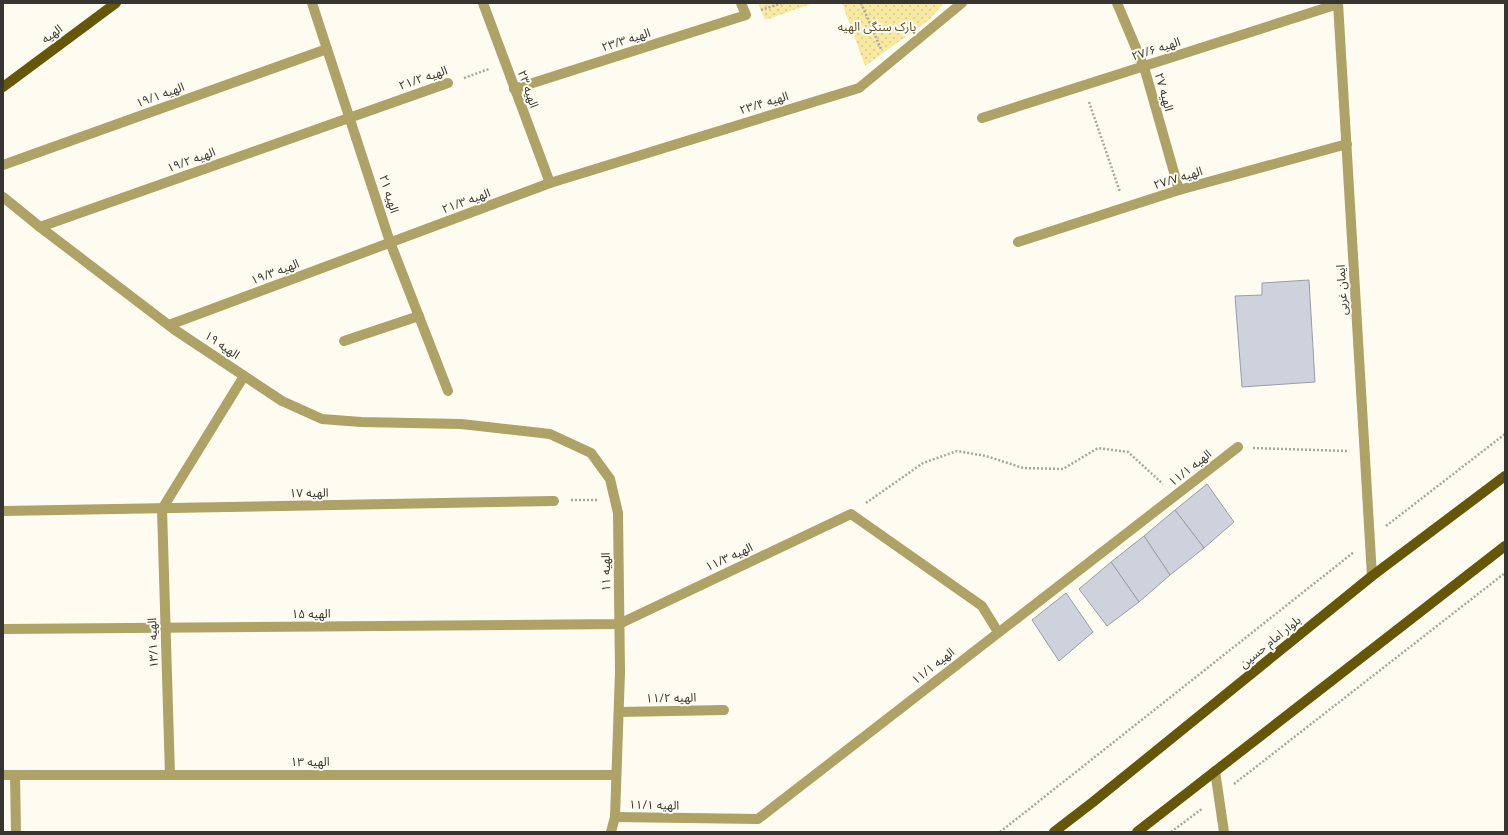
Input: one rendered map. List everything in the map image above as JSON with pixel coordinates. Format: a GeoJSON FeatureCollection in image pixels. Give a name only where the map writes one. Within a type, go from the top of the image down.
{"type":"FeatureCollection","features":[{"type":"Feature","properties":{"kind":"main road","name":"الهیه"},"geometry":{"type":"LineString","coordinates":[[3,87],[116,3]]}},
{"type":"Feature","properties":{"kind":"main road","name":"بلوار امام حسین"},"geometry":{"type":"LineString","coordinates":[[1054,832],[1372,576],[1505,476]]}},
{"type":"Feature","properties":{"kind":"main road"},"geometry":{"type":"LineString","coordinates":[[1137,832],[1505,546]]}},
{"type":"Feature","properties":{"kind":"street","name":"الهیه ۲۱"},"geometry":{"type":"LineString","coordinates":[[312,3],[390,242],[448,391]]}},
{"type":"Feature","properties":{"kind":"street","name":"الهیه ۲۳"},"geometry":{"type":"LineString","coordinates":[[483,3],[550,183]]}},
{"type":"Feature","properties":{"kind":"street","name":"الهیه ۲۳/۳"},"geometry":{"type":"LineString","coordinates":[[514,89],[746,15],[741,3]]}},
{"type":"Feature","properties":{"kind":"street","name":"الهیه ۲۳/۴"},"geometry":{"type":"LineString","coordinates":[[550,183],[859,88],[962,3]]}},
{"type":"Feature","properties":{"kind":"street","name":"الهیه ۲۷"},"geometry":{"type":"LineString","coordinates":[[1117,3],[1144,67],[1179,190]]}},
{"type":"Feature","properties":{"kind":"street","name":"الهیه ۲۷/۶"},"geometry":{"type":"LineString","coordinates":[[982,118],[1144,67],[1338,3]]}},
{"type":"Feature","properties":{"kind":"street","name":"ایمان غربی"},"geometry":{"type":"LineString","coordinates":[[1338,3],[1372,576]]}},
{"type":"Feature","properties":{"kind":"street","name":"الهیه ۱۹/۱"},"geometry":{"type":"LineString","coordinates":[[3,165],[326,48]]}},
{"type":"Feature","properties":{"kind":"street","name":"الهیه ۲۱/۲"},"geometry":{"type":"LineString","coordinates":[[350,117],[448,83]]}},
{"type":"Feature","properties":{"kind":"street","name":"الهیه ۱۹/۲"},"geometry":{"type":"LineString","coordinates":[[40,228],[350,117]]}},
{"type":"Feature","properties":{"kind":"street","name":"الهیه ۲۷/۷"},"geometry":{"type":"LineString","coordinates":[[1018,242],[1179,190],[1347,144]]}},
{"type":"Feature","properties":{"kind":"street","name":"الهیه ۲۱/۳"},"geometry":{"type":"LineString","coordinates":[[390,242],[550,183]]}},
{"type":"Feature","properties":{"kind":"street","name":"الهیه ۱۹"},"geometry":{"type":"LineString","coordinates":[[3,197],[40,228],[169,325],[282,401],[322,419],[361,422],[461,424]]}},
{"type":"Feature","properties":{"kind":"street","name":"الهیه ۱۹/۳"},"geometry":{"type":"LineString","coordinates":[[169,325],[390,242]]}},
{"type":"Feature","properties":{"kind":"street"},"geometry":{"type":"LineString","coordinates":[[344,341],[419,316]]}},
{"type":"Feature","properties":{"kind":"street"},"geometry":{"type":"LineString","coordinates":[[162,509],[244,376]]}},
{"type":"Feature","properties":{"kind":"street","name":"الهیه ۱۱"},"geometry":{"type":"LineString","coordinates":[[461,424],[550,434],[591,453],[610,479],[618,513],[620,672],[615,817],[611,832]]}},
{"type":"Feature","properties":{"kind":"street","name":"الهیه ۱۱/۱"},"geometry":{"type":"LineString","coordinates":[[615,817],[758,819],[1238,447]]}},
{"type":"Feature","properties":{"kind":"street","name":"الهیه ۱۷"},"geometry":{"type":"LineString","coordinates":[[3,511],[554,501]]}},
{"type":"Feature","properties":{"kind":"street","name":"الهیه ۱۳/۱"},"geometry":{"type":"LineString","coordinates":[[162,509],[170,775]]}},
{"type":"Feature","properties":{"kind":"street"},"geometry":{"type":"LineString","coordinates":[[851,514],[982,606],[998,632]]}},
{"type":"Feature","properties":{"kind":"street","name":"الهیه ۱۱/۳"},"geometry":{"type":"LineString","coordinates":[[619,624],[851,514]]}},
{"type":"Feature","properties":{"kind":"street","name":"الهیه ۱۵"},"geometry":{"type":"LineString","coordinates":[[3,629],[619,624]]}},
{"type":"Feature","properties":{"kind":"street","name":"الهیه ۱۱/۲"},"geometry":{"type":"LineString","coordinates":[[618,712],[724,710]]}},
{"type":"Feature","properties":{"kind":"street"},"geometry":{"type":"LineString","coordinates":[[1215,771],[1224,832]]}},
{"type":"Feature","properties":{"kind":"street","name":"الهیه ۱۳"},"geometry":{"type":"LineString","coordinates":[[3,775],[616,775]]}},
{"type":"Feature","properties":{"kind":"street"},"geometry":{"type":"LineString","coordinates":[[15,775],[16,832]]}},
{"type":"Feature","properties":{"kind":"path"},"geometry":{"type":"LineString","coordinates":[[861,3],[888,64]]}},
{"type":"Feature","properties":{"kind":"path","name":"الهیه ۲۱/۲"},"geometry":{"type":"LineString","coordinates":[[448,83],[505,63]]}},
{"type":"Feature","properties":{"kind":"path"},"geometry":{"type":"LineString","coordinates":[[1084,86],[1125,208]]}},
{"type":"Feature","properties":{"kind":"path"},"geometry":{"type":"LineString","coordinates":[[1000,832],[1505,434]]}},
{"type":"Feature","properties":{"kind":"path"},"geometry":{"type":"LineString","coordinates":[[1238,447],[1365,452]]}},
{"type":"Feature","properties":{"kind":"path"},"geometry":{"type":"LineString","coordinates":[[851,514],[923,462],[956,451],[986,456],[1023,468],[1063,469],[1098,448],[1128,452],[1175,495]]}},
{"type":"Feature","properties":{"kind":"path"},"geometry":{"type":"LineString","coordinates":[[554,501],[615,499]]}},
{"type":"Feature","properties":{"kind":"path"},"geometry":{"type":"LineString","coordinates":[[1172,832],[1505,573]]}},
{"type":"Feature","properties":{"kind":"green space","name":"پارک سنگی الهیه"},"geometry":{"type":"Polygon","coordinates":[[[758,3],[814,3],[765,20],[758,3]]]}},
{"type":"Feature","properties":{"kind":"green space","name":"پارک سنگی الهیه"},"geometry":{"type":"Polygon","coordinates":[[[842,3],[944,3],[929,20],[865,66],[842,3]]]}},
{"type":"Feature","properties":{"kind":"building"},"geometry":{"type":"Polygon","coordinates":[[[1309,280],[1315,382],[1242,387],[1235,296],[1262,295],[1262,283],[1309,280]]]}},
{"type":"Feature","properties":{"kind":"building"},"geometry":{"type":"Polygon","coordinates":[[[1207,484],[1234,522],[1204,548],[1175,510],[1207,484]]]}},
{"type":"Feature","properties":{"kind":"building"},"geometry":{"type":"Polygon","coordinates":[[[1175,510],[1204,548],[1170,575],[1144,536],[1175,510]]]}},
{"type":"Feature","properties":{"kind":"building"},"geometry":{"type":"Polygon","coordinates":[[[1144,536],[1170,575],[1139,602],[1111,562],[1144,536]]]}},
{"type":"Feature","properties":{"kind":"building"},"geometry":{"type":"Polygon","coordinates":[[[1111,562],[1139,602],[1107,626],[1079,589],[1111,562]]]}},
{"type":"Feature","properties":{"kind":"building"},"geometry":{"type":"Polygon","coordinates":[[[1066,593],[1093,632],[1059,661],[1032,620],[1066,593]]]}}]}
